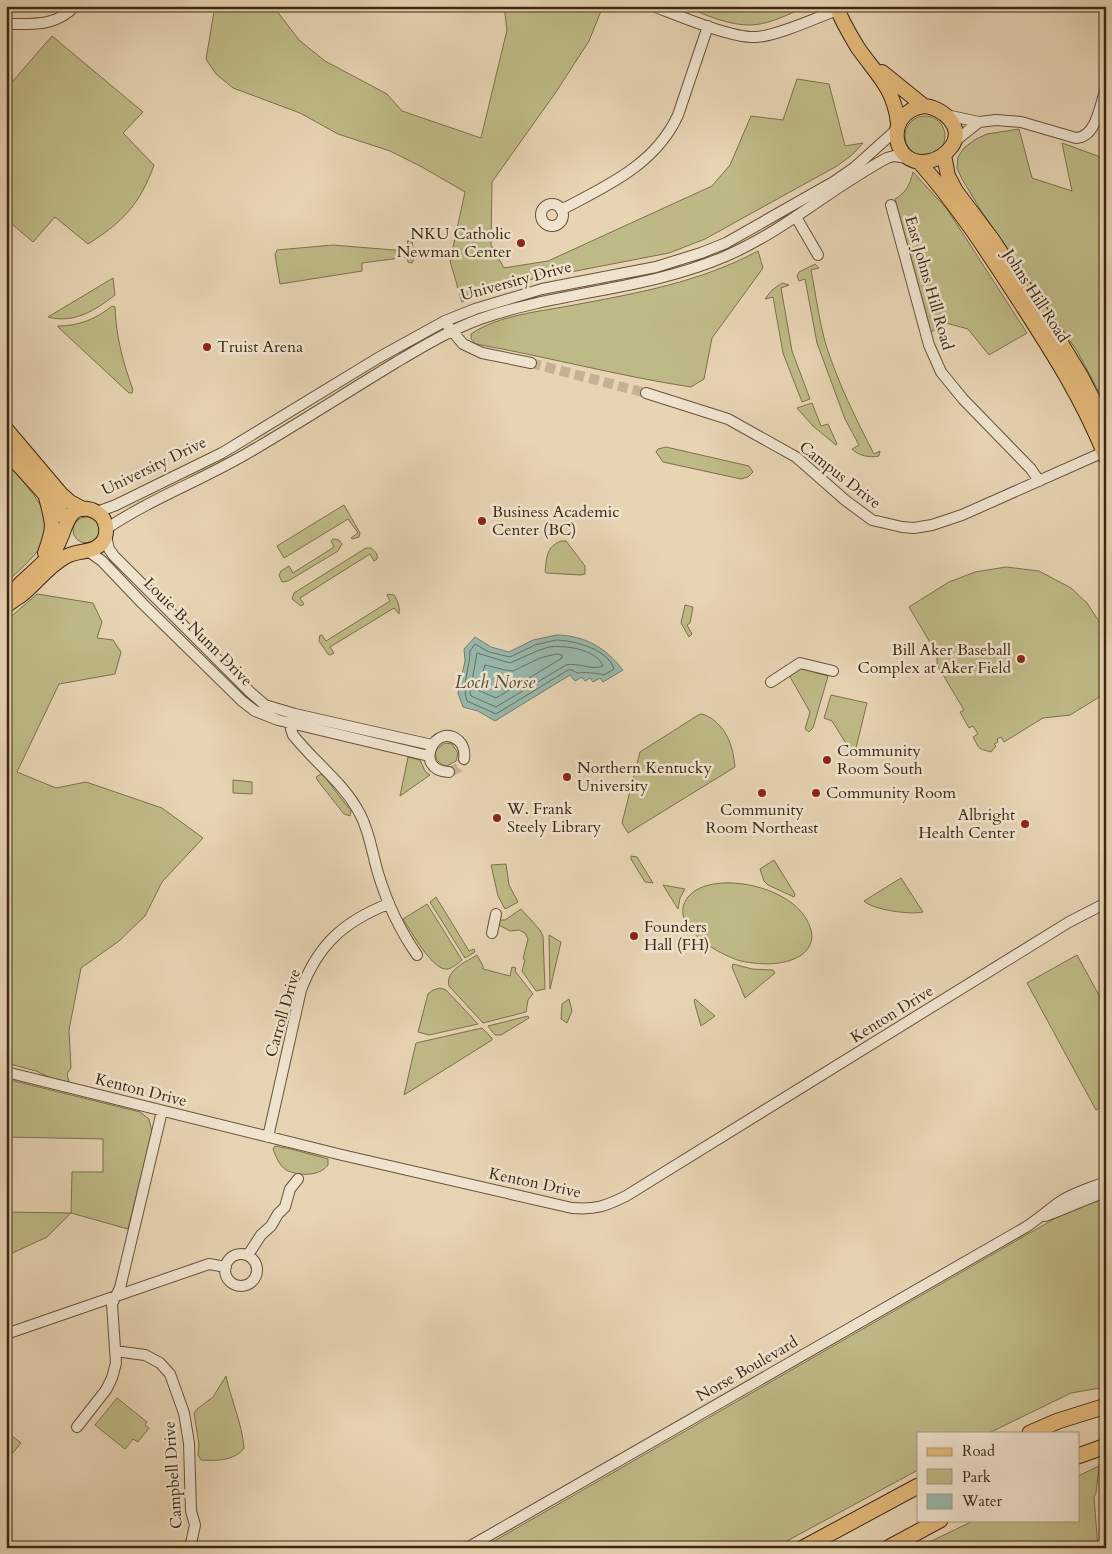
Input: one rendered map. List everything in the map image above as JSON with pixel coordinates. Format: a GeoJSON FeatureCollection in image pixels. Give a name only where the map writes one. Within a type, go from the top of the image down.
{"type":"FeatureCollection","features":[{"type":"Feature","properties":{"kind":"highway"},"geometry":{"type":"LineString","coordinates":[[1032,1432],[1058,1421],[1106,1406]]}},
{"type":"Feature","properties":{"kind":"highway"},"geometry":{"type":"LineString","coordinates":[[1080,1455],[1106,1446]]}},
{"type":"Feature","properties":{"kind":"highway"},"geometry":{"type":"LineString","coordinates":[[803,1548],[917,1487]]}},
{"type":"Feature","properties":{"kind":"highway"},"geometry":{"type":"LineString","coordinates":[[888,1548],[936,1522]]}},
{"type":"Feature","properties":{"kind":"main road"},"geometry":{"type":"LineString","coordinates":[[837,8],[857,46],[868,62],[890,92],[896,104],[899,146],[913,160],[935,160],[944,154],[955,141],[952,123],[946,115],[935,108],[924,106],[868,62]]}},
{"type":"Feature","properties":{"kind":"main road"},"geometry":{"type":"LineString","coordinates":[[897,127],[906,113],[924,106]]}},
{"type":"Feature","properties":{"kind":"main road","name":"Johns Hill Road"},"geometry":{"type":"LineString","coordinates":[[944,154],[948,176],[956,191],[992,239],[1056,335],[1106,425]]}},
{"type":"Feature","properties":{"kind":"main road","name":"Johns Hill Road"},"geometry":{"type":"LineString","coordinates":[[913,160],[965,219],[1038,330],[1083,406],[1105,454]]}},
{"type":"Feature","properties":{"kind":"main road"},"geometry":{"type":"LineString","coordinates":[[6,429],[61,494],[70,502],[83,509]]}},
{"type":"Feature","properties":{"kind":"main road"},"geometry":{"type":"LineString","coordinates":[[6,451],[59,510],[66,525],[66,536],[69,542],[74,548],[84,551]]}},
{"type":"Feature","properties":{"kind":"main road"},"geometry":{"type":"LineString","coordinates":[[42,563],[52,537],[53,524],[45,494]]}},
{"type":"Feature","properties":{"kind":"main road","name":"University Drive"},"geometry":{"type":"LineString","coordinates":[[83,509],[97,512],[102,517],[106,533],[99,546],[66,556],[51,567],[25,593],[8,605],[18,586],[55,550],[66,525],[74,513],[83,509]]}},
{"type":"Feature","properties":{"kind":"street"},"geometry":{"type":"LineString","coordinates":[[6,24],[47,24],[60,19],[75,6]]}},
{"type":"Feature","properties":{"kind":"street"},"geometry":{"type":"LineString","coordinates":[[463,6],[491,6]]}},
{"type":"Feature","properties":{"kind":"street"},"geometry":{"type":"LineString","coordinates":[[653,6],[708,26],[743,36],[755,37],[769,35],[837,8]]}},
{"type":"Feature","properties":{"kind":"street"},"geometry":{"type":"LineString","coordinates":[[562,210],[619,179],[641,164],[659,146],[672,128],[678,115],[708,26]]}},
{"type":"Feature","properties":{"kind":"street"},"geometry":{"type":"LineString","coordinates":[[946,115],[979,122],[996,120],[1021,122],[1076,138],[1082,138],[1089,134],[1093,127],[1106,88]]}},
{"type":"Feature","properties":{"kind":"street"},"geometry":{"type":"LineString","coordinates":[[955,141],[979,122]]}},
{"type":"Feature","properties":{"kind":"street","name":"University Drive"},"geometry":{"type":"LineString","coordinates":[[97,512],[116,505],[222,453],[378,358],[445,321],[517,296],[656,267],[701,253],[726,242],[835,182],[855,167],[897,127]]}},
{"type":"Feature","properties":{"kind":"street","name":"University Drive"},"geometry":{"type":"LineString","coordinates":[[106,533],[123,518],[159,498],[226,466],[382,371],[452,331],[479,320],[519,308],[669,276],[702,265],[747,246],[796,217],[876,164],[894,156],[913,160]]}},
{"type":"Feature","properties":{"kind":"street","name":"East Johns Hill Road"},"geometry":{"type":"LineString","coordinates":[[891,205],[929,345],[939,368],[951,386],[1031,469],[1039,481]]}},
{"type":"Feature","properties":{"kind":"street"},"geometry":{"type":"LineString","coordinates":[[796,217],[818,255]]}},
{"type":"Feature","properties":{"kind":"street"},"geometry":{"type":"LineString","coordinates":[[445,321],[463,344],[482,353],[531,363]]}},
{"type":"Feature","properties":{"kind":"street","name":"Campus Drive"},"geometry":{"type":"LineString","coordinates":[[646,393],[728,420],[796,457],[845,500],[872,520],[914,528],[944,522],[1105,454]]}},
{"type":"Feature","properties":{"kind":"street","name":"Louie B. Nunn Drive"},"geometry":{"type":"LineString","coordinates":[[106,533],[109,549],[114,556],[250,692],[266,704],[294,718],[429,756]]}},
{"type":"Feature","properties":{"kind":"street","name":"Louie B. Nunn Drive"},"geometry":{"type":"LineString","coordinates":[[84,551],[102,561],[242,700],[256,711],[278,720],[294,718],[432,745]]}},
{"type":"Feature","properties":{"kind":"street"},"geometry":{"type":"LineString","coordinates":[[771,682],[800,663],[833,671]]}},
{"type":"Feature","properties":{"kind":"street"},"geometry":{"type":"LineString","coordinates":[[294,718],[291,729],[293,736],[339,783],[360,814],[370,839],[388,904],[402,932],[417,955]]}},
{"type":"Feature","properties":{"kind":"street"},"geometry":{"type":"LineString","coordinates":[[449,772],[433,766],[429,756],[432,745],[440,738],[455,739],[463,748],[464,759]]}},
{"type":"Feature","properties":{"kind":"street","name":"Kenton Drive"},"geometry":{"type":"LineString","coordinates":[[6,1072],[268,1137],[572,1208],[589,1210],[607,1205],[633,1191],[1069,922],[1106,903]]}},
{"type":"Feature","properties":{"kind":"street","name":"Carroll Drive"},"geometry":{"type":"LineString","coordinates":[[268,1137],[302,990],[309,970],[324,948],[346,925],[388,904]]}},
{"type":"Feature","properties":{"kind":"street"},"geometry":{"type":"LineString","coordinates":[[492,933],[496,914]]}},
{"type":"Feature","properties":{"kind":"street"},"geometry":{"type":"LineString","coordinates":[[77,1427],[106,1390],[116,1364],[112,1304],[118,1294],[162,1111]]}},
{"type":"Feature","properties":{"kind":"street"},"geometry":{"type":"LineString","coordinates":[[248,1255],[261,1235],[271,1226],[285,1207],[290,1189],[298,1180]]}},
{"type":"Feature","properties":{"kind":"street","name":"Norse Boulevard"},"geometry":{"type":"LineString","coordinates":[[1042,1217],[1058,1202],[1106,1182]]}},
{"type":"Feature","properties":{"kind":"street","name":"Norse Boulevard"},"geometry":{"type":"LineString","coordinates":[[466,1548],[1042,1217],[1106,1192]]}},
{"type":"Feature","properties":{"kind":"street"},"geometry":{"type":"LineString","coordinates":[[238,1254],[248,1255],[255,1262],[257,1271],[254,1280],[240,1286],[230,1281],[227,1277],[226,1267],[227,1263],[234,1256],[238,1254]]}},
{"type":"Feature","properties":{"kind":"street"},"geometry":{"type":"LineString","coordinates":[[6,1334],[209,1264],[226,1267]]}},
{"type":"Feature","properties":{"kind":"street","name":"Campbell Drive"},"geometry":{"type":"LineString","coordinates":[[115,1351],[145,1355],[160,1363],[170,1374],[184,1413],[189,1443],[191,1511],[195,1526],[190,1548]]}},
{"type":"Feature","properties":{"kind":"green space"},"geometry":{"type":"Polygon","coordinates":[[[215,6],[273,6],[299,40],[325,61],[387,94],[402,111],[481,138],[507,30],[504,6],[603,6],[589,41],[556,92],[492,182],[491,245],[504,268],[548,261],[712,186],[730,165],[751,116],[783,120],[797,79],[829,84],[845,146],[863,143],[852,155],[837,166],[705,239],[669,253],[524,281],[477,294],[462,302],[450,261],[465,192],[390,151],[338,134],[300,113],[233,88],[216,74],[206,59],[215,6]]]}},
{"type":"Feature","properties":{"kind":"green space"},"geometry":{"type":"Polygon","coordinates":[[[683,6],[808,6],[774,20],[759,24],[743,25],[726,22],[683,6]]]}},
{"type":"Feature","properties":{"kind":"green space"},"geometry":{"type":"Polygon","coordinates":[[[52,36],[143,112],[123,133],[154,165],[143,191],[129,211],[121,220],[88,244],[55,217],[33,242],[6,219],[6,89],[52,36]]]}},
{"type":"Feature","properties":{"kind":"green space"},"geometry":{"type":"Polygon","coordinates":[[[921,116],[929,116],[936,119],[942,125],[945,136],[942,147],[936,153],[929,156],[921,156],[914,153],[908,147],[905,140],[905,132],[908,125],[914,119],[921,116]]]}},
{"type":"Feature","properties":{"kind":"green space"},"geometry":{"type":"Polygon","coordinates":[[[1019,129],[1032,178],[1072,191],[1062,143],[1106,159],[1106,405],[1077,351],[980,209],[957,168],[958,157],[964,148],[976,139],[987,134],[1019,129]]]}},
{"type":"Feature","properties":{"kind":"green space"},"geometry":{"type":"Polygon","coordinates":[[[913,172],[947,209],[1027,333],[989,355],[968,329],[946,323],[931,332],[895,199],[907,188],[913,172]]]}},
{"type":"Feature","properties":{"kind":"green space"},"geometry":{"type":"Polygon","coordinates":[[[408,240],[412,242],[415,257],[412,263],[408,262],[407,257],[362,263],[362,271],[280,284],[275,255],[277,250],[333,245],[406,251],[408,240]]]}},
{"type":"Feature","properties":{"kind":"green space"},"geometry":{"type":"Polygon","coordinates":[[[758,251],[763,268],[712,338],[704,379],[691,387],[476,344],[471,339],[471,334],[494,322],[507,318],[622,296],[691,279],[736,262],[758,251]]]}},
{"type":"Feature","properties":{"kind":"green space"},"geometry":{"type":"Polygon","coordinates":[[[815,264],[819,268],[811,270],[826,345],[854,414],[874,454],[880,451],[879,456],[865,456],[852,449],[859,445],[845,419],[817,343],[805,279],[799,281],[797,276],[799,272],[815,264]]]}},
{"type":"Feature","properties":{"kind":"green space"},"geometry":{"type":"Polygon","coordinates":[[[113,278],[115,295],[100,306],[84,314],[67,319],[48,317],[113,278]]]}},
{"type":"Feature","properties":{"kind":"green space"},"geometry":{"type":"Polygon","coordinates":[[[782,283],[789,285],[781,288],[792,351],[810,399],[802,402],[783,353],[773,297],[765,299],[772,290],[782,283]]]}},
{"type":"Feature","properties":{"kind":"green space"},"geometry":{"type":"Polygon","coordinates":[[[112,306],[115,307],[118,339],[133,390],[132,393],[129,393],[58,327],[87,321],[100,315],[112,306]]]}},
{"type":"Feature","properties":{"kind":"green space"},"geometry":{"type":"Polygon","coordinates":[[[812,403],[821,426],[828,424],[836,445],[813,426],[797,408],[812,403]]]}},
{"type":"Feature","properties":{"kind":"green space"},"geometry":{"type":"Polygon","coordinates":[[[666,447],[749,466],[753,472],[748,477],[741,479],[663,462],[656,452],[658,449],[666,447]]]}},
{"type":"Feature","properties":{"kind":"green space"},"geometry":{"type":"Polygon","coordinates":[[[6,463],[31,491],[44,513],[47,524],[46,535],[41,546],[29,561],[6,583],[6,463]]]}},
{"type":"Feature","properties":{"kind":"green space"},"geometry":{"type":"Polygon","coordinates":[[[344,505],[360,533],[359,537],[351,538],[358,533],[348,519],[284,558],[277,546],[344,505]]]}},
{"type":"Feature","properties":{"kind":"green space"},"geometry":{"type":"Polygon","coordinates":[[[86,517],[95,521],[99,530],[95,539],[86,543],[77,539],[73,530],[77,521],[86,517]]]}},
{"type":"Feature","properties":{"kind":"green space"},"geometry":{"type":"Polygon","coordinates":[[[333,539],[339,540],[342,544],[338,551],[288,581],[282,582],[279,575],[281,571],[289,566],[293,573],[334,547],[331,541],[333,539]]]}},
{"type":"Feature","properties":{"kind":"green space"},"geometry":{"type":"Polygon","coordinates":[[[561,541],[566,541],[585,566],[585,574],[546,573],[548,553],[552,546],[561,541]]]}},
{"type":"Feature","properties":{"kind":"green space"},"geometry":{"type":"Polygon","coordinates":[[[366,548],[374,550],[377,554],[377,559],[374,561],[370,554],[300,598],[304,604],[301,606],[292,599],[294,593],[366,548]]]}},
{"type":"Feature","properties":{"kind":"green space","name":"Bill Aker Baseball Complex at Aker Field"},"geometry":{"type":"Polygon","coordinates":[[[1006,567],[1039,571],[1071,588],[1087,603],[1106,632],[1106,693],[1070,715],[1043,718],[1004,742],[1001,737],[997,739],[998,742],[994,744],[996,746],[991,752],[978,746],[973,737],[978,734],[973,726],[969,728],[960,712],[964,710],[937,665],[937,654],[909,607],[949,582],[975,572],[1006,567]]]}},
{"type":"Feature","properties":{"kind":"green space"},"geometry":{"type":"Polygon","coordinates":[[[37,594],[93,603],[102,622],[97,638],[113,640],[121,652],[115,674],[59,684],[17,772],[56,788],[86,782],[162,808],[203,838],[162,882],[145,916],[119,941],[81,968],[69,1030],[71,1068],[67,1074],[69,1082],[55,1080],[36,1071],[6,1063],[6,621],[37,594]]]}},
{"type":"Feature","properties":{"kind":"green space"},"geometry":{"type":"Polygon","coordinates":[[[388,594],[394,595],[398,602],[399,614],[394,608],[330,647],[334,653],[328,654],[319,641],[320,635],[326,641],[390,601],[388,594]]]}},
{"type":"Feature","properties":{"kind":"green space"},"geometry":{"type":"Polygon","coordinates":[[[685,605],[693,607],[690,623],[687,625],[692,634],[689,637],[681,623],[685,605]]]}},
{"type":"Feature","properties":{"kind":"green space"},"geometry":{"type":"Polygon","coordinates":[[[799,668],[828,676],[813,728],[809,732],[805,729],[810,712],[789,675],[799,668]]]}},
{"type":"Feature","properties":{"kind":"green space"},"geometry":{"type":"Polygon","coordinates":[[[831,695],[867,703],[854,756],[832,721],[824,718],[831,695]]]}},
{"type":"Feature","properties":{"kind":"green space"},"geometry":{"type":"Polygon","coordinates":[[[700,714],[711,718],[726,734],[733,753],[735,767],[628,833],[622,823],[640,752],[700,714]]]}},
{"type":"Feature","properties":{"kind":"green space"},"geometry":{"type":"Polygon","coordinates":[[[445,743],[452,744],[458,753],[456,761],[447,766],[439,762],[436,756],[436,750],[445,743]]]}},
{"type":"Feature","properties":{"kind":"green space"},"geometry":{"type":"Polygon","coordinates":[[[408,757],[420,760],[425,771],[430,775],[400,796],[408,757]]]}},
{"type":"Feature","properties":{"kind":"green space"},"geometry":{"type":"Polygon","coordinates":[[[321,774],[351,811],[350,816],[344,814],[318,781],[316,777],[321,774]]]}},
{"type":"Feature","properties":{"kind":"green space"},"geometry":{"type":"Polygon","coordinates":[[[233,780],[252,782],[252,794],[233,793],[233,780]]]}},
{"type":"Feature","properties":{"kind":"green space"},"geometry":{"type":"Polygon","coordinates":[[[631,856],[637,857],[653,883],[645,882],[631,856]]]}},
{"type":"Feature","properties":{"kind":"green space"},"geometry":{"type":"Polygon","coordinates":[[[774,860],[795,894],[794,897],[768,885],[764,881],[760,869],[774,860]]]}},
{"type":"Feature","properties":{"kind":"green space"},"geometry":{"type":"Polygon","coordinates":[[[506,864],[509,885],[518,902],[505,909],[498,896],[491,865],[506,864]]]}},
{"type":"Feature","properties":{"kind":"green space"},"geometry":{"type":"Polygon","coordinates":[[[901,878],[923,912],[892,911],[875,907],[864,901],[901,878]]]}},
{"type":"Feature","properties":{"kind":"green space"},"geometry":{"type":"Polygon","coordinates":[[[722,883],[734,883],[761,888],[775,893],[798,908],[806,918],[812,934],[808,948],[800,956],[786,962],[764,964],[732,958],[698,937],[689,928],[684,918],[683,908],[688,897],[699,888],[722,883]]]}},
{"type":"Feature","properties":{"kind":"green space"},"geometry":{"type":"Polygon","coordinates":[[[663,885],[685,889],[680,898],[678,909],[663,885]]]}},
{"type":"Feature","properties":{"kind":"green space"},"geometry":{"type":"Polygon","coordinates":[[[436,897],[469,951],[474,949],[475,952],[465,958],[430,902],[436,897]]]}},
{"type":"Feature","properties":{"kind":"green space"},"geometry":{"type":"Polygon","coordinates":[[[427,904],[462,960],[448,969],[442,968],[429,958],[403,919],[427,904]]]}},
{"type":"Feature","properties":{"kind":"green space"},"geometry":{"type":"Polygon","coordinates":[[[521,909],[543,936],[545,989],[536,991],[522,971],[528,939],[525,933],[519,930],[510,931],[497,924],[498,920],[505,920],[521,909]]]}},
{"type":"Feature","properties":{"kind":"green space"},"geometry":{"type":"Polygon","coordinates":[[[549,935],[561,942],[550,989],[549,935]]]}},
{"type":"Feature","properties":{"kind":"green space"},"geometry":{"type":"Polygon","coordinates":[[[477,955],[483,969],[510,976],[512,967],[516,968],[515,971],[533,994],[528,1000],[526,1012],[483,1023],[449,986],[450,975],[453,971],[477,955]]]}},
{"type":"Feature","properties":{"kind":"green space"},"geometry":{"type":"Polygon","coordinates":[[[1077,955],[1106,1008],[1106,1105],[1096,1110],[1027,983],[1077,955]]]}},
{"type":"Feature","properties":{"kind":"green space"},"geometry":{"type":"Polygon","coordinates":[[[733,964],[752,969],[773,970],[775,973],[745,998],[732,967],[733,964]]]}},
{"type":"Feature","properties":{"kind":"green space"},"geometry":{"type":"Polygon","coordinates":[[[440,988],[446,990],[478,1024],[429,1035],[418,1032],[428,994],[440,988]]]}},
{"type":"Feature","properties":{"kind":"green space"},"geometry":{"type":"Polygon","coordinates":[[[569,999],[572,1011],[567,1023],[561,1019],[562,1004],[569,999]]]}},
{"type":"Feature","properties":{"kind":"green space"},"geometry":{"type":"Polygon","coordinates":[[[695,999],[715,1016],[701,1026],[694,1001],[695,999]]]}},
{"type":"Feature","properties":{"kind":"green space"},"geometry":{"type":"Polygon","coordinates":[[[528,1016],[529,1018],[501,1035],[495,1035],[488,1026],[528,1016]]]}},
{"type":"Feature","properties":{"kind":"green space"},"geometry":{"type":"Polygon","coordinates":[[[482,1028],[492,1040],[404,1095],[416,1043],[482,1028]]]}},
{"type":"Feature","properties":{"kind":"green space"},"geometry":{"type":"Polygon","coordinates":[[[6,1079],[140,1112],[149,1119],[152,1132],[128,1229],[71,1213],[72,1172],[103,1172],[103,1139],[6,1137],[6,1079]]]}},
{"type":"Feature","properties":{"kind":"green space"},"geometry":{"type":"Polygon","coordinates":[[[275,1146],[328,1159],[328,1165],[319,1172],[314,1173],[302,1174],[291,1172],[286,1170],[280,1163],[273,1149],[275,1146]]]}},
{"type":"Feature","properties":{"kind":"green space"},"geometry":{"type":"Polygon","coordinates":[[[1106,1197],[1106,1387],[1071,1393],[991,1432],[917,1432],[917,1471],[774,1548],[482,1548],[1061,1215],[1106,1197]]]}},
{"type":"Feature","properties":{"kind":"green space"},"geometry":{"type":"Polygon","coordinates":[[[6,1212],[71,1213],[47,1237],[6,1256],[6,1212]]]}},
{"type":"Feature","properties":{"kind":"green space"},"geometry":{"type":"Polygon","coordinates":[[[226,1376],[244,1448],[230,1458],[201,1460],[198,1455],[199,1445],[194,1413],[213,1397],[226,1376]]]}},
{"type":"Feature","properties":{"kind":"green space"},"geometry":{"type":"Polygon","coordinates":[[[117,1398],[147,1422],[145,1425],[149,1428],[138,1442],[133,1439],[125,1449],[95,1425],[117,1398]]]}},
{"type":"Feature","properties":{"kind":"green space"},"geometry":{"type":"Polygon","coordinates":[[[6,1431],[21,1443],[6,1461],[6,1431]]]}},
{"type":"Feature","properties":{"kind":"green space"},"geometry":{"type":"Polygon","coordinates":[[[1099,1466],[1094,1497],[1098,1548],[917,1548],[971,1522],[1080,1522],[1080,1475],[1099,1466]]]}},
{"type":"Feature","properties":{"kind":"water","name":"Loch Norse"},"geometry":{"type":"Polygon","coordinates":[[[557,635],[577,638],[594,644],[609,655],[623,670],[603,682],[600,678],[593,682],[590,678],[585,681],[582,677],[575,681],[570,675],[495,721],[478,711],[463,707],[458,693],[465,661],[464,649],[475,637],[491,647],[509,652],[533,640],[557,635]]]}},
{"type":"Feature","properties":{"kind":"tunnel"},"geometry":{"type":"LineString","coordinates":[[531,363],[646,393]]}},
{"type":"Feature","properties":{"kind":"tunnel"},"geometry":{"type":"LineString","coordinates":[[449,772],[458,768],[464,759]]}},
{"type":"Feature","properties":{"kind":"place","name":"NKU Catholic Newman Center"},"geometry":{"type":"Point","coordinates":[521,243]}},
{"type":"Feature","properties":{"kind":"place","name":"Truist Arena"},"geometry":{"type":"Point","coordinates":[207,347]}},
{"type":"Feature","properties":{"kind":"place","name":"Business Academic Center (BC)"},"geometry":{"type":"Point","coordinates":[482,521]}},
{"type":"Feature","properties":{"kind":"place","name":"Bill Aker Baseball Complex at Aker Field"},"geometry":{"type":"Point","coordinates":[1021,659]}},
{"type":"Feature","properties":{"kind":"place","name":"Community Room South"},"geometry":{"type":"Point","coordinates":[827,760]}},
{"type":"Feature","properties":{"kind":"place","name":"Northern Kentucky University"},"geometry":{"type":"Point","coordinates":[567,777]}},
{"type":"Feature","properties":{"kind":"place","name":"Community Room Northeast"},"geometry":{"type":"Point","coordinates":[762,793]}},
{"type":"Feature","properties":{"kind":"place","name":"Community Room"},"geometry":{"type":"Point","coordinates":[816,793]}},
{"type":"Feature","properties":{"kind":"place","name":"W. Frank Steely Library"},"geometry":{"type":"Point","coordinates":[497,818]}},
{"type":"Feature","properties":{"kind":"place","name":"Albright Health Center"},"geometry":{"type":"Point","coordinates":[1025,824]}},
{"type":"Feature","properties":{"kind":"place","name":"Founders Hall (FH)"},"geometry":{"type":"Point","coordinates":[634,936]}}]}
